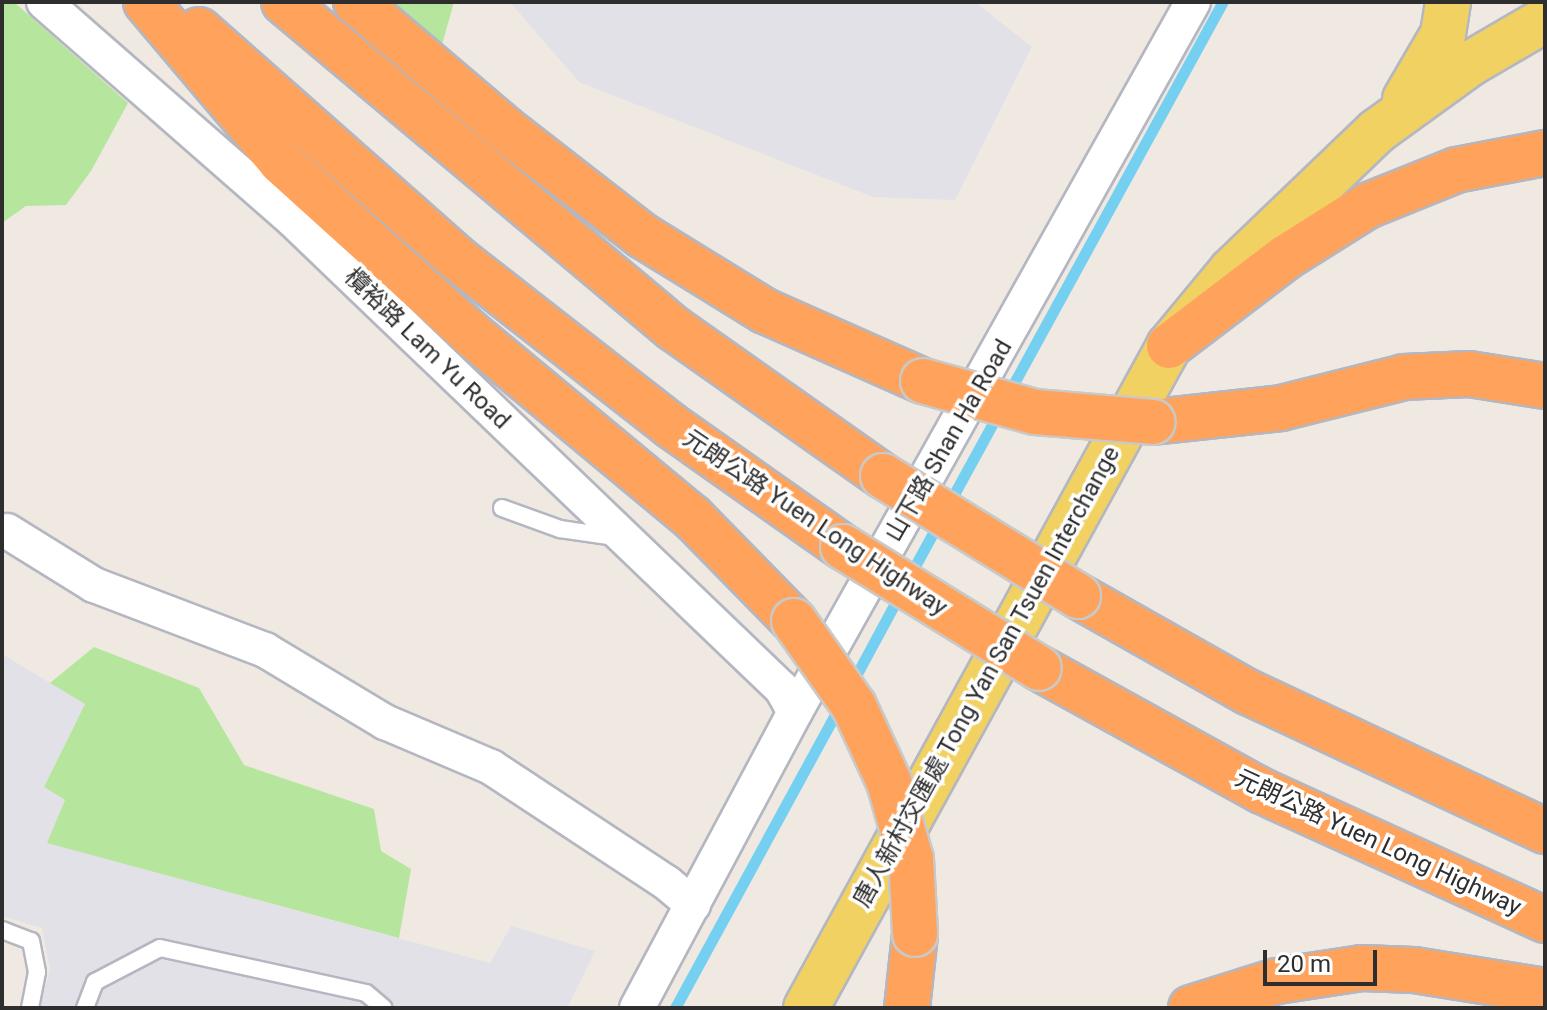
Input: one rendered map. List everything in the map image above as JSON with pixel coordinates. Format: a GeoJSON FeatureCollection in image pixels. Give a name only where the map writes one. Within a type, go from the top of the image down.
{"type":"FeatureCollection","features":[{"type":"Feature","properties":{"kind":"highway"},"geometry":{"type":"LineString","coordinates":[[146,2],[281,162],[470,333],[692,517],[794,621],[854,706],[889,782],[911,859],[915,934],[907,1008]]}},
{"type":"Feature","properties":{"kind":"highway","name":"元朗公路 Yuen Long Highway"},"geometry":{"type":"LineString","coordinates":[[168,2],[459,260],[670,425],[843,547],[1039,668],[1262,791],[1545,920]]}},
{"type":"Feature","properties":{"kind":"highway"},"geometry":{"type":"LineString","coordinates":[[284,2],[649,309],[883,476],[1078,596],[1248,692],[1545,831]]}},
{"type":"Feature","properties":{"kind":"highway"},"geometry":{"type":"LineString","coordinates":[[356,2],[505,129],[643,236],[765,311],[923,381],[1035,412],[1153,422],[1281,408],[1404,377],[1469,374],[1545,386]]}},
{"type":"Feature","properties":{"kind":"highway"},"geometry":{"type":"LineString","coordinates":[[1169,346],[1286,257],[1367,206],[1456,170],[1545,153]]}},
{"type":"Feature","properties":{"kind":"highway"},"geometry":{"type":"LineString","coordinates":[[1191,1008],[1277,981],[1362,968],[1414,970],[1545,991]]}},
{"type":"Feature","properties":{"kind":"main road"},"geometry":{"type":"LineString","coordinates":[[1377,131],[1420,80],[1443,34],[1448,2]]}},
{"type":"Feature","properties":{"kind":"main road"},"geometry":{"type":"LineString","coordinates":[[1377,131],[1471,63],[1545,20]]}},
{"type":"Feature","properties":{"kind":"main road","name":"唐人新村交匯處 Tong Yan San Tsuen Interchange"},"geometry":{"type":"LineString","coordinates":[[806,1008],[1169,346],[1231,271],[1377,131]]}},
{"type":"Feature","properties":{"kind":"street","name":"欖裕路 Lam Yu Road"},"geometry":{"type":"LineString","coordinates":[[44,2],[293,220],[782,689],[795,712]]}},
{"type":"Feature","properties":{"kind":"street","name":"山下路 Shan Ha Road"},"geometry":{"type":"LineString","coordinates":[[637,1008],[795,712],[1193,2]]}},
{"type":"Feature","properties":{"kind":"street"},"geometry":{"type":"LineString","coordinates":[[7,531],[94,585],[265,650],[385,722],[491,767],[667,883],[693,905]]}},
{"type":"Feature","properties":{"kind":"lane"},"geometry":{"type":"LineString","coordinates":[[502,508],[560,529],[625,538]]}},
{"type":"Feature","properties":{"kind":"lane"},"geometry":{"type":"LineString","coordinates":[[2,930],[31,941],[37,972],[30,1008]]}},
{"type":"Feature","properties":{"kind":"lane"},"geometry":{"type":"LineString","coordinates":[[85,1008],[95,982],[160,948],[366,993],[384,1008]]}},
{"type":"Feature","properties":{"kind":"shaded area"},"geometry":{"type":"Polygon","coordinates":[[[510,2],[975,2],[1032,47],[955,200],[873,197],[579,82],[510,2]]]}},
{"type":"Feature","properties":{"kind":"shaded area"},"geometry":{"type":"Polygon","coordinates":[[[2,654],[85,704],[44,787],[65,800],[48,843],[490,963],[511,926],[595,951],[567,1008],[39,1008],[50,970],[42,928],[2,916],[2,654]]]}},
{"type":"Feature","properties":{"kind":"green space"},"geometry":{"type":"Polygon","coordinates":[[[2,2],[14,2],[128,103],[91,171],[66,205],[26,206],[2,223],[2,2]]]}},
{"type":"Feature","properties":{"kind":"green space"},"geometry":{"type":"Polygon","coordinates":[[[383,2],[454,2],[441,48],[383,2]]]}},
{"type":"Feature","properties":{"kind":"green space"},"geometry":{"type":"Polygon","coordinates":[[[94,647],[199,688],[244,765],[374,809],[381,851],[411,869],[399,938],[47,843],[65,800],[44,787],[85,704],[50,683],[94,647]]]}},
{"type":"Feature","properties":{"kind":"waterway"},"geometry":{"type":"LineString","coordinates":[[1008,394],[1223,2]]}},
{"type":"Feature","properties":{"kind":"waterway"},"geometry":{"type":"LineString","coordinates":[[947,507],[1000,410]]}},
{"type":"Feature","properties":{"kind":"waterway"},"geometry":{"type":"LineString","coordinates":[[909,577],[939,522]]}},
{"type":"Feature","properties":{"kind":"waterway"},"geometry":{"type":"LineString","coordinates":[[852,683],[901,592]]}},
{"type":"Feature","properties":{"kind":"waterway"},"geometry":{"type":"LineString","coordinates":[[675,1008],[840,705]]}}]}
